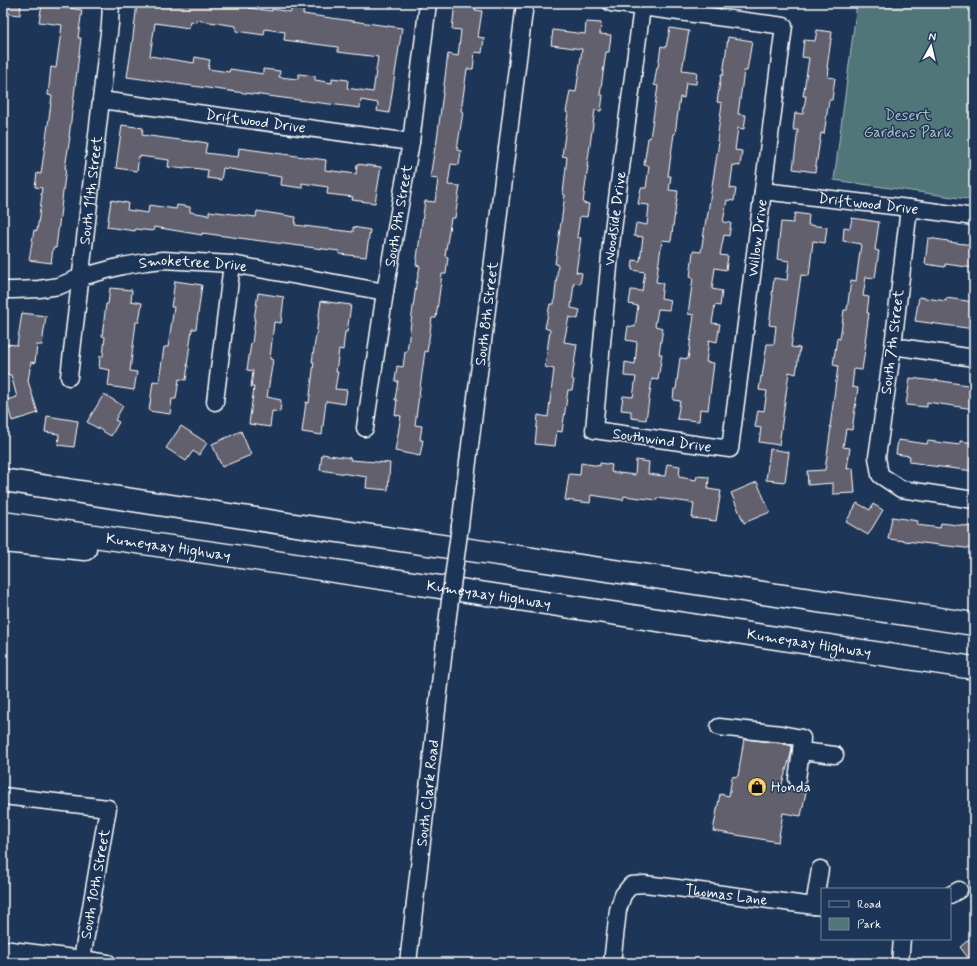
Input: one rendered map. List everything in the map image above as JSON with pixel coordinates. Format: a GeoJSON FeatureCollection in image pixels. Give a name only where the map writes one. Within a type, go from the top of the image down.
{"type":"FeatureCollection","features":[{"type":"Feature","properties":{"kind":"highway"},"geometry":{"type":"LineString","coordinates":[[3,480],[288,524],[974,624]]}},
{"type":"Feature","properties":{"kind":"highway","name":"Kumeyaay Highway"},"geometry":{"type":"LineString","coordinates":[[3,522],[974,668]]}},
{"type":"Feature","properties":{"kind":"highway"},"geometry":{"type":"LineString","coordinates":[[3,541],[76,548],[210,565],[255,559]]}},
{"type":"Feature","properties":{"kind":"street","name":"South 11th Street"},"geometry":{"type":"LineString","coordinates":[[69,377],[110,24],[111,3]]}},
{"type":"Feature","properties":{"kind":"street","name":"South 9th Street"},"geometry":{"type":"LineString","coordinates":[[365,428],[385,292],[411,142],[428,3]]}},
{"type":"Feature","properties":{"kind":"street","name":"South 8th Street"},"geometry":{"type":"LineString","coordinates":[[447,623],[525,3]]}},
{"type":"Feature","properties":{"kind":"street"},"geometry":{"type":"LineString","coordinates":[[611,3],[642,7]]}},
{"type":"Feature","properties":{"kind":"street","name":"Willow Drive"},"geometry":{"type":"LineString","coordinates":[[642,7],[784,26],[730,450]]}},
{"type":"Feature","properties":{"kind":"street","name":"Woodside Drive"},"geometry":{"type":"LineString","coordinates":[[594,430],[611,245],[642,7]]}},
{"type":"Feature","properties":{"kind":"street","name":"Driftwood Drive"},"geometry":{"type":"LineString","coordinates":[[101,100],[411,142]]}},
{"type":"Feature","properties":{"kind":"street","name":"Driftwood Drive"},"geometry":{"type":"LineString","coordinates":[[763,191],[974,217]]}},
{"type":"Feature","properties":{"kind":"street","name":"South 7th Street"},"geometry":{"type":"LineString","coordinates":[[909,208],[893,346],[877,457],[880,475],[901,489],[974,500]]}},
{"type":"Feature","properties":{"kind":"street","name":"Smoketree Drive"},"geometry":{"type":"LineString","coordinates":[[3,290],[39,289],[59,286],[81,277],[122,266],[163,260],[232,264],[385,292]]}},
{"type":"Feature","properties":{"kind":"street"},"geometry":{"type":"LineString","coordinates":[[215,402],[232,264]]}},
{"type":"Feature","properties":{"kind":"street"},"geometry":{"type":"LineString","coordinates":[[893,346],[974,358]]}},
{"type":"Feature","properties":{"kind":"street","name":"Southwind Drive"},"geometry":{"type":"LineString","coordinates":[[594,430],[730,450]]}},
{"type":"Feature","properties":{"kind":"street","name":"South Clark Road"},"geometry":{"type":"LineString","coordinates":[[408,963],[447,623]]}},
{"type":"Feature","properties":{"kind":"street"},"geometry":{"type":"LineString","coordinates":[[719,727],[781,734],[802,738],[797,779]]}},
{"type":"Feature","properties":{"kind":"street"},"geometry":{"type":"LineString","coordinates":[[801,751],[835,755]]}},
{"type":"Feature","properties":{"kind":"street","name":"South 10th Street"},"geometry":{"type":"LineString","coordinates":[[3,796],[108,808],[82,959]]}},
{"type":"Feature","properties":{"kind":"street"},"geometry":{"type":"LineString","coordinates":[[818,907],[820,869]]}},
{"type":"Feature","properties":{"kind":"street","name":"Thomas Lane"},"geometry":{"type":"LineString","coordinates":[[612,963],[618,910],[623,895],[631,885],[644,884],[662,886],[818,907]]}},
{"type":"Feature","properties":{"kind":"street"},"geometry":{"type":"LineString","coordinates":[[900,963],[902,940]]}},
{"type":"Feature","properties":{"kind":"street"},"geometry":{"type":"LineString","coordinates":[[3,949],[108,963]]}},
{"type":"Feature","properties":{"kind":"green space","name":"Desert Gardens Park"},"geometry":{"type":"Polygon","coordinates":[[[857,3],[974,3],[974,200],[834,180],[857,3]]]}},
{"type":"Feature","properties":{"kind":"building"},"geometry":{"type":"Polygon","coordinates":[[[3,3],[21,3],[20,15],[3,13],[3,3]]]}},
{"type":"Feature","properties":{"kind":"building"},"geometry":{"type":"Polygon","coordinates":[[[137,3],[219,3],[239,6],[240,3],[250,3],[249,8],[291,12],[292,3],[298,3],[304,4],[303,14],[402,28],[389,113],[377,111],[378,103],[361,100],[360,108],[127,77],[137,3]],[[196,20],[196,22],[190,21],[189,28],[155,23],[150,56],[194,63],[195,57],[210,60],[208,69],[229,72],[230,69],[263,74],[263,69],[280,71],[279,77],[298,79],[299,74],[315,76],[315,80],[332,83],[332,78],[348,80],[347,88],[373,92],[378,57],[338,52],[338,47],[284,40],[285,32],[265,29],[264,35],[236,31],[236,26],[196,20]]]}},
{"type":"Feature","properties":{"kind":"building"},"geometry":{"type":"Polygon","coordinates":[[[455,3],[476,4],[475,10],[482,11],[478,37],[484,38],[482,53],[475,52],[473,69],[467,69],[461,111],[463,112],[457,150],[461,151],[459,165],[451,164],[448,185],[460,186],[455,218],[451,218],[445,256],[448,257],[446,274],[442,274],[436,318],[432,318],[427,352],[425,351],[415,425],[422,426],[420,440],[423,440],[420,456],[395,451],[401,416],[395,415],[397,400],[395,400],[398,381],[395,381],[397,366],[403,367],[405,352],[407,352],[420,266],[416,265],[425,201],[435,202],[438,179],[430,178],[436,147],[448,54],[458,56],[461,30],[452,29],[455,3]]]}},
{"type":"Feature","properties":{"kind":"building"},"geometry":{"type":"Polygon","coordinates":[[[42,4],[82,10],[78,38],[81,38],[70,137],[56,248],[53,248],[51,263],[29,260],[34,230],[37,231],[42,195],[42,188],[35,187],[37,173],[41,174],[52,96],[48,95],[51,67],[56,68],[62,25],[39,22],[42,4]]]}},
{"type":"Feature","properties":{"kind":"building"},"geometry":{"type":"Polygon","coordinates":[[[586,22],[601,23],[600,34],[611,35],[609,52],[606,52],[600,95],[603,95],[601,111],[595,110],[587,166],[583,203],[589,204],[587,217],[580,216],[577,237],[581,238],[576,272],[582,273],[580,284],[574,283],[571,308],[580,310],[578,319],[569,317],[564,342],[577,344],[572,379],[574,380],[572,390],[568,390],[562,432],[557,431],[555,446],[535,444],[538,415],[548,417],[554,369],[545,367],[550,330],[545,328],[550,304],[554,304],[558,265],[555,264],[565,195],[563,194],[567,157],[562,156],[568,113],[566,112],[570,91],[576,92],[582,49],[551,45],[553,30],[585,34],[586,22]]]}},
{"type":"Feature","properties":{"kind":"building"},"geometry":{"type":"Polygon","coordinates":[[[670,28],[689,31],[682,70],[697,72],[696,84],[686,83],[684,98],[680,97],[674,134],[668,176],[671,176],[669,190],[678,191],[671,241],[662,240],[656,282],[663,283],[661,298],[671,300],[669,310],[658,309],[655,326],[663,328],[659,354],[662,354],[658,380],[652,379],[646,420],[631,418],[631,411],[621,410],[623,396],[633,397],[636,377],[624,376],[625,362],[635,364],[637,342],[626,340],[628,326],[635,327],[638,306],[629,304],[631,290],[642,291],[645,272],[632,270],[633,260],[640,261],[643,237],[634,236],[636,223],[647,225],[649,205],[638,204],[641,188],[646,188],[649,166],[644,165],[658,86],[654,85],[657,67],[661,46],[666,47],[670,28]]]}},
{"type":"Feature","properties":{"kind":"building"},"geometry":{"type":"Polygon","coordinates":[[[817,30],[832,32],[827,68],[829,68],[828,77],[835,78],[832,100],[829,100],[824,134],[821,133],[815,172],[793,169],[798,130],[793,130],[795,113],[803,114],[806,96],[803,96],[809,58],[802,57],[804,40],[815,41],[817,30]]]}},
{"type":"Feature","properties":{"kind":"building"},"geometry":{"type":"Polygon","coordinates":[[[728,37],[752,41],[747,71],[744,71],[738,114],[746,115],[744,129],[738,128],[735,150],[742,151],[740,166],[733,165],[730,188],[736,189],[734,201],[727,200],[723,222],[731,223],[729,236],[724,235],[720,255],[728,256],[726,270],[715,268],[712,289],[722,291],[720,306],[715,305],[712,323],[720,324],[717,342],[709,340],[706,362],[714,363],[708,410],[700,409],[699,421],[677,419],[680,401],[673,400],[674,389],[676,389],[680,358],[688,359],[694,315],[688,314],[693,278],[690,277],[693,251],[701,252],[707,219],[719,142],[717,141],[722,103],[717,102],[721,75],[723,75],[728,37]]]}},
{"type":"Feature","properties":{"kind":"building"},"geometry":{"type":"Polygon","coordinates":[[[122,125],[143,128],[142,135],[207,143],[205,153],[238,157],[239,148],[326,160],[325,170],[356,174],[357,164],[381,167],[375,203],[352,200],[353,197],[327,194],[328,187],[302,183],[302,188],[281,185],[282,177],[223,168],[221,180],[207,178],[208,170],[185,167],[185,169],[168,167],[169,160],[139,156],[137,171],[116,168],[122,125]]]}},
{"type":"Feature","properties":{"kind":"building"},"geometry":{"type":"Polygon","coordinates":[[[111,200],[128,203],[127,210],[148,213],[149,205],[176,209],[177,205],[190,207],[190,212],[209,215],[209,211],[256,217],[257,211],[296,217],[295,225],[353,232],[353,227],[370,230],[366,257],[339,254],[339,251],[202,233],[202,235],[154,227],[153,231],[135,229],[135,231],[107,227],[111,200]]]}},
{"type":"Feature","properties":{"kind":"building"},"geometry":{"type":"Polygon","coordinates":[[[795,213],[809,215],[808,225],[827,227],[825,243],[813,241],[809,276],[801,275],[791,347],[800,348],[796,374],[789,372],[779,445],[759,442],[761,428],[755,427],[758,410],[764,411],[767,391],[759,390],[767,344],[774,344],[776,326],[769,325],[774,278],[787,280],[789,261],[777,259],[781,222],[793,223],[795,213]]]}},
{"type":"Feature","properties":{"kind":"building"},"geometry":{"type":"Polygon","coordinates":[[[852,218],[879,222],[875,250],[879,251],[875,278],[866,277],[863,296],[869,297],[867,313],[869,313],[866,343],[862,370],[854,369],[852,387],[858,388],[852,430],[846,429],[843,447],[850,448],[847,469],[853,468],[855,493],[833,494],[833,483],[808,485],[807,471],[825,470],[838,366],[833,365],[837,338],[840,339],[844,310],[847,310],[851,280],[856,281],[861,244],[843,241],[844,227],[850,228],[852,218]]]}},
{"type":"Feature","properties":{"kind":"building"},"geometry":{"type":"Polygon","coordinates":[[[928,238],[974,245],[974,268],[945,264],[945,267],[925,264],[928,238]]]}},
{"type":"Feature","properties":{"kind":"building"},"geometry":{"type":"Polygon","coordinates":[[[175,281],[202,285],[196,329],[192,329],[186,380],[179,379],[176,399],[172,399],[170,414],[149,411],[153,381],[159,382],[164,347],[168,347],[174,307],[171,307],[175,281]]]}},
{"type":"Feature","properties":{"kind":"building"},"geometry":{"type":"Polygon","coordinates":[[[110,288],[132,290],[131,301],[142,303],[139,322],[136,322],[130,371],[137,372],[134,390],[108,386],[110,370],[99,368],[100,356],[103,356],[105,337],[102,336],[106,304],[108,304],[110,288]]]}},
{"type":"Feature","properties":{"kind":"building"},"geometry":{"type":"Polygon","coordinates":[[[258,293],[284,297],[281,323],[274,322],[270,359],[273,360],[267,397],[281,400],[280,412],[272,411],[270,427],[249,424],[254,387],[251,387],[253,371],[247,370],[258,293]]]}},
{"type":"Feature","properties":{"kind":"building"},"geometry":{"type":"Polygon","coordinates":[[[919,297],[946,301],[946,298],[974,302],[974,329],[915,321],[919,297]]]}},
{"type":"Feature","properties":{"kind":"building"},"geometry":{"type":"Polygon","coordinates":[[[321,301],[351,305],[343,350],[339,349],[336,372],[338,372],[335,389],[347,390],[345,404],[326,401],[322,435],[302,432],[306,402],[309,403],[314,362],[312,362],[321,301]]]}},
{"type":"Feature","properties":{"kind":"building"},"geometry":{"type":"Polygon","coordinates":[[[22,313],[46,316],[42,345],[37,345],[35,363],[31,362],[28,381],[38,413],[12,421],[6,400],[17,397],[11,375],[3,374],[3,359],[5,344],[17,345],[22,313]]]}},
{"type":"Feature","properties":{"kind":"building"},"geometry":{"type":"Polygon","coordinates":[[[910,378],[974,386],[974,409],[927,402],[927,407],[906,405],[910,378]]]}},
{"type":"Feature","properties":{"kind":"building"},"geometry":{"type":"Polygon","coordinates":[[[104,394],[123,406],[115,420],[119,422],[111,436],[87,422],[104,394]]]}},
{"type":"Feature","properties":{"kind":"building"},"geometry":{"type":"Polygon","coordinates":[[[47,416],[78,421],[74,447],[58,445],[59,434],[45,432],[47,416]]]}},
{"type":"Feature","properties":{"kind":"building"},"geometry":{"type":"Polygon","coordinates":[[[181,426],[207,443],[199,455],[193,451],[186,461],[166,448],[181,426]]]}},
{"type":"Feature","properties":{"kind":"building"},"geometry":{"type":"Polygon","coordinates":[[[241,431],[251,455],[222,467],[212,444],[241,431]]]}},
{"type":"Feature","properties":{"kind":"building"},"geometry":{"type":"Polygon","coordinates":[[[898,440],[927,444],[928,441],[960,445],[960,441],[974,443],[974,471],[909,462],[910,456],[896,454],[898,440]]]}},
{"type":"Feature","properties":{"kind":"building"},"geometry":{"type":"Polygon","coordinates":[[[770,449],[789,452],[785,482],[766,480],[770,449]]]}},
{"type":"Feature","properties":{"kind":"building"},"geometry":{"type":"Polygon","coordinates":[[[322,454],[351,458],[350,460],[390,463],[388,490],[366,488],[367,477],[320,470],[322,454]]]}},
{"type":"Feature","properties":{"kind":"building"},"geometry":{"type":"Polygon","coordinates":[[[636,460],[649,462],[648,474],[665,476],[667,464],[680,466],[679,477],[696,480],[697,476],[709,477],[708,489],[721,491],[716,521],[692,518],[694,503],[657,498],[657,500],[624,496],[623,500],[591,495],[590,503],[565,500],[569,474],[580,475],[581,463],[600,466],[600,463],[612,465],[611,472],[635,475],[636,460]]]}},
{"type":"Feature","properties":{"kind":"building"},"geometry":{"type":"Polygon","coordinates":[[[757,482],[770,512],[744,523],[731,493],[757,482]]]}},
{"type":"Feature","properties":{"kind":"building"},"geometry":{"type":"Polygon","coordinates":[[[857,503],[870,510],[873,504],[883,510],[868,535],[846,522],[857,503]]]}},
{"type":"Feature","properties":{"kind":"building"},"geometry":{"type":"Polygon","coordinates":[[[892,517],[918,521],[917,525],[940,528],[941,523],[974,527],[974,549],[888,539],[892,517]]]}},
{"type":"Feature","properties":{"kind":"building","name":"Honda"},"geometry":{"type":"Polygon","coordinates":[[[744,739],[780,743],[792,746],[781,787],[806,792],[801,816],[783,813],[778,842],[713,831],[720,794],[729,796],[732,777],[738,776],[744,739]]]}},
{"type":"Feature","properties":{"kind":"building"},"geometry":{"type":"Polygon","coordinates":[[[974,935],[974,963],[972,963],[960,947],[974,935]]]}},
{"type":"Feature","properties":{"kind":"place","name":"Honda"},"geometry":{"type":"Point","coordinates":[757,787]}}]}
